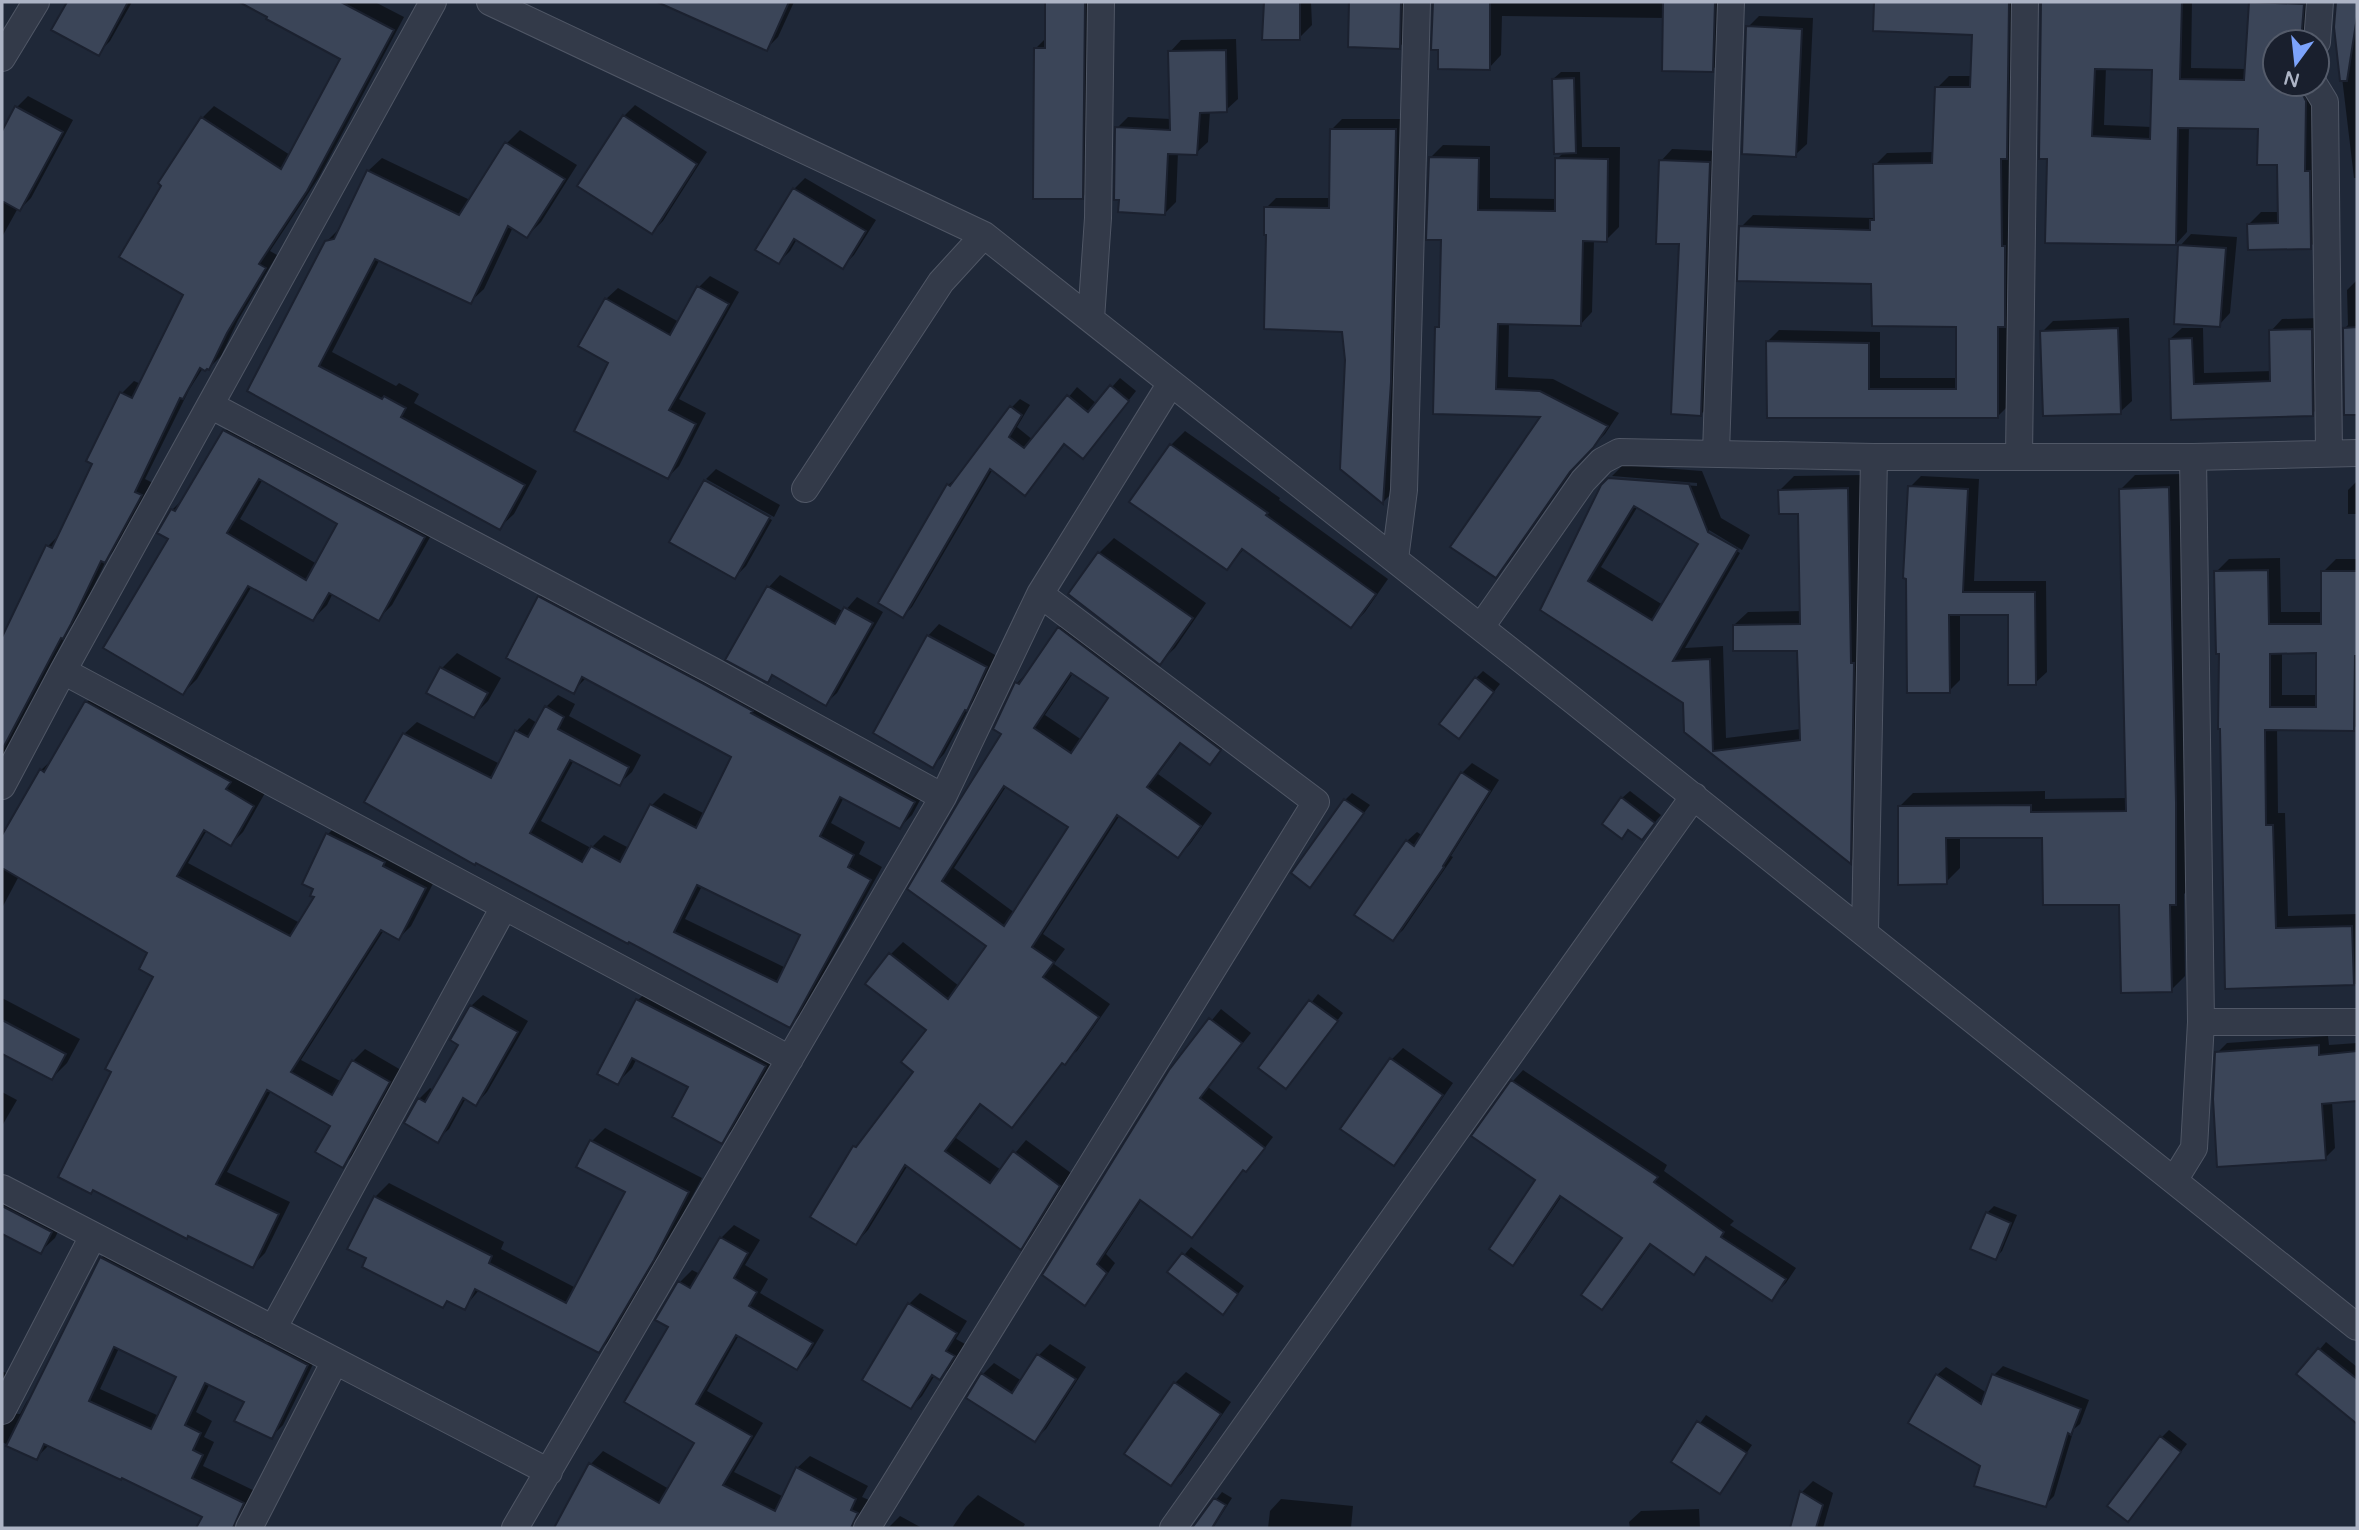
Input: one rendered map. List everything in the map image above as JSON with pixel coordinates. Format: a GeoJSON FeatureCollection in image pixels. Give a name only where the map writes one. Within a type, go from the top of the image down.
{"type":"FeatureCollection","features":[{"type":"Feature","properties":{"kind":"street"},"geometry":{"type":"LineString","coordinates":[[2,58],[36,2]]}},
{"type":"Feature","properties":{"kind":"street"},"geometry":{"type":"LineString","coordinates":[[2,786],[433,2]]}},
{"type":"Feature","properties":{"kind":"street"},"geometry":{"type":"LineString","coordinates":[[491,2],[984,236],[1694,796],[2357,1327]]}},
{"type":"Feature","properties":{"kind":"street"},"geometry":{"type":"LineString","coordinates":[[1091,319],[1098,218],[1101,2]]}},
{"type":"Feature","properties":{"kind":"street"},"geometry":{"type":"LineString","coordinates":[[1395,559],[1404,490],[1417,2]]}},
{"type":"Feature","properties":{"kind":"street"},"geometry":{"type":"LineString","coordinates":[[1716,453],[1731,2]]}},
{"type":"Feature","properties":{"kind":"street"},"geometry":{"type":"LineString","coordinates":[[2019,456],[2025,2]]}},
{"type":"Feature","properties":{"kind":"street"},"geometry":{"type":"LineString","coordinates":[[2318,28],[2320,2]]}},
{"type":"Feature","properties":{"kind":"street"},"geometry":{"type":"LineString","coordinates":[[2323,98],[2325,102],[2329,452]]}},
{"type":"Feature","properties":{"kind":"street"},"geometry":{"type":"LineString","coordinates":[[805,489],[941,282],[984,236]]}},
{"type":"Feature","properties":{"kind":"street"},"geometry":{"type":"LineString","coordinates":[[514,1528],[943,797],[1040,594],[1171,383]]}},
{"type":"Feature","properties":{"kind":"street"},"geometry":{"type":"LineString","coordinates":[[210,405],[699,664],[943,797]]}},
{"type":"Feature","properties":{"kind":"street"},"geometry":{"type":"LineString","coordinates":[[1481,627],[1583,481],[1602,461],[1619,452],[1874,457],[2193,457],[2357,453]]}},
{"type":"Feature","properties":{"kind":"street"},"geometry":{"type":"LineString","coordinates":[[1865,932],[1874,457]]}},
{"type":"Feature","properties":{"kind":"street"},"geometry":{"type":"LineString","coordinates":[[2175,1179],[2194,1148],[2201,1022],[2193,457]]}},
{"type":"Feature","properties":{"kind":"street"},"geometry":{"type":"LineString","coordinates":[[867,1528],[1317,802],[1040,594]]}},
{"type":"Feature","properties":{"kind":"street"},"geometry":{"type":"LineString","coordinates":[[63,671],[790,1059]]}},
{"type":"Feature","properties":{"kind":"street"},"geometry":{"type":"LineString","coordinates":[[1173,1528],[1694,796]]}},
{"type":"Feature","properties":{"kind":"street"},"geometry":{"type":"LineString","coordinates":[[273,1329],[504,907]]}},
{"type":"Feature","properties":{"kind":"street"},"geometry":{"type":"LineString","coordinates":[[2201,1022],[2357,1022]]}},
{"type":"Feature","properties":{"kind":"street"},"geometry":{"type":"LineString","coordinates":[[2,1188],[549,1472]]}},
{"type":"Feature","properties":{"kind":"street"},"geometry":{"type":"LineString","coordinates":[[2,1412],[93,1236]]}},
{"type":"Feature","properties":{"kind":"street"},"geometry":{"type":"LineString","coordinates":[[249,1528],[335,1361]]}},
{"type":"Feature","properties":{"kind":"building"},"geometry":{"type":"Polygon","coordinates":[[[67,2],[128,2],[99,56],[51,30],[67,2]]]}},
{"type":"Feature","properties":{"kind":"building"},"geometry":{"type":"Polygon","coordinates":[[[239,2],[341,2],[394,30],[307,191],[259,264],[266,268],[227,333],[209,370],[200,368],[183,399],[180,398],[135,492],[142,495],[105,563],[101,561],[71,624],[2,750],[2,637],[46,545],[52,548],[92,464],[86,461],[120,392],[132,398],[183,295],[119,257],[161,186],[158,183],[201,117],[281,169],[340,59],[239,2]]]}},
{"type":"Feature","properties":{"kind":"building"},"geometry":{"type":"Polygon","coordinates":[[[657,2],[789,2],[767,51],[657,2]]]}},
{"type":"Feature","properties":{"kind":"building"},"geometry":{"type":"Polygon","coordinates":[[[1045,2],[1085,2],[1083,199],[1033,199],[1034,48],[1045,48],[1045,2]]]}},
{"type":"Feature","properties":{"kind":"building"},"geometry":{"type":"Polygon","coordinates":[[[1264,2],[1300,2],[1300,40],[1262,40],[1264,2]]]}},
{"type":"Feature","properties":{"kind":"building"},"geometry":{"type":"Polygon","coordinates":[[[1349,2],[1401,2],[1400,49],[1348,47],[1349,2]]]}},
{"type":"Feature","properties":{"kind":"building"},"geometry":{"type":"Polygon","coordinates":[[[1433,2],[1490,2],[1490,70],[1438,69],[1438,50],[1431,50],[1433,2]]]}},
{"type":"Feature","properties":{"kind":"building"},"geometry":{"type":"Polygon","coordinates":[[[1663,2],[1715,2],[1713,72],[1662,71],[1663,2]]]}},
{"type":"Feature","properties":{"kind":"building"},"geometry":{"type":"Polygon","coordinates":[[[1874,2],[2009,2],[2007,159],[2001,159],[2005,327],[1998,327],[1998,418],[1767,418],[1766,341],[1869,343],[1869,389],[1956,389],[1956,327],[1872,326],[1871,284],[1737,281],[1739,226],[1870,230],[1870,220],[1874,220],[1873,164],[1932,163],[1935,87],[1970,87],[1972,35],[1873,31],[1874,2]]]}},
{"type":"Feature","properties":{"kind":"building"},"geometry":{"type":"Polygon","coordinates":[[[2041,2],[2182,2],[2180,79],[2244,80],[2249,2],[2304,4],[2302,28],[2261,28],[2261,98],[2305,98],[2306,101],[2305,171],[2310,171],[2311,249],[2248,250],[2247,224],[2278,223],[2277,165],[2257,165],[2258,129],[2178,128],[2176,245],[2045,243],[2047,159],[2039,159],[2041,2]],[[2095,69],[2092,136],[2150,139],[2152,70],[2095,69]]]}},
{"type":"Feature","properties":{"kind":"building"},"geometry":{"type":"Polygon","coordinates":[[[2336,2],[2357,2],[2347,81],[2340,81],[2334,27],[2336,2]]]}},
{"type":"Feature","properties":{"kind":"building"},"geometry":{"type":"Polygon","coordinates":[[[1746,26],[1802,29],[1796,157],[1742,154],[1746,26]]]}},
{"type":"Feature","properties":{"kind":"building"},"geometry":{"type":"Polygon","coordinates":[[[1226,50],[1227,112],[1200,113],[1197,155],[1168,154],[1165,215],[1118,212],[1119,200],[1114,200],[1115,127],[1170,130],[1168,51],[1226,50]]]}},
{"type":"Feature","properties":{"kind":"building"},"geometry":{"type":"Polygon","coordinates":[[[1574,78],[1576,153],[1554,154],[1552,79],[1574,78]]]}},
{"type":"Feature","properties":{"kind":"building"},"geometry":{"type":"Polygon","coordinates":[[[15,106],[63,132],[20,211],[2,201],[2,131],[15,106]]]}},
{"type":"Feature","properties":{"kind":"building"},"geometry":{"type":"Polygon","coordinates":[[[623,115],[697,164],[652,234],[577,186],[623,115]]]}},
{"type":"Feature","properties":{"kind":"building"},"geometry":{"type":"Polygon","coordinates":[[[1330,129],[1396,129],[1391,382],[1383,504],[1340,469],[1345,360],[1342,332],[1264,329],[1264,207],[1329,208],[1330,129]]]}},
{"type":"Feature","properties":{"kind":"building"},"geometry":{"type":"Polygon","coordinates":[[[505,142],[565,179],[527,238],[508,226],[471,304],[375,259],[319,366],[382,399],[384,396],[406,408],[401,417],[525,485],[500,530],[247,391],[325,241],[334,239],[367,170],[459,215],[505,142]]]}},
{"type":"Feature","properties":{"kind":"building"},"geometry":{"type":"Polygon","coordinates":[[[1429,157],[1479,158],[1478,210],[1555,211],[1555,158],[1608,159],[1607,242],[1583,241],[1581,326],[1498,324],[1496,389],[1540,391],[1608,426],[1593,448],[1570,472],[1496,578],[1450,547],[1540,417],[1433,414],[1441,240],[1426,240],[1429,157]]]}},
{"type":"Feature","properties":{"kind":"building"},"geometry":{"type":"Polygon","coordinates":[[[1659,160],[1710,162],[1701,416],[1671,414],[1679,244],[1656,244],[1659,160]]]}},
{"type":"Feature","properties":{"kind":"building"},"geometry":{"type":"Polygon","coordinates":[[[793,188],[866,231],[843,269],[794,239],[779,264],[755,250],[793,188]]]}},
{"type":"Feature","properties":{"kind":"building"},"geometry":{"type":"Polygon","coordinates":[[[2178,245],[2226,248],[2220,327],[2174,324],[2178,245]]]}},
{"type":"Feature","properties":{"kind":"building"},"geometry":{"type":"Polygon","coordinates":[[[697,286],[729,304],[669,410],[696,424],[668,479],[574,431],[608,363],[578,346],[605,298],[670,335],[697,286]]]}},
{"type":"Feature","properties":{"kind":"building"},"geometry":{"type":"Polygon","coordinates":[[[2357,327],[2357,415],[2344,415],[2343,328],[2357,327]]]}},
{"type":"Feature","properties":{"kind":"building"},"geometry":{"type":"Polygon","coordinates":[[[2118,328],[2121,414],[2043,416],[2040,331],[2118,328]]]}},
{"type":"Feature","properties":{"kind":"building"},"geometry":{"type":"Polygon","coordinates":[[[2312,329],[2313,416],[2171,420],[2169,339],[2192,338],[2194,384],[2270,381],[2269,330],[2312,329]]]}},
{"type":"Feature","properties":{"kind":"building"},"geometry":{"type":"Polygon","coordinates":[[[1110,385],[1129,401],[1083,459],[1064,444],[1025,496],[990,469],[903,618],[878,603],[947,484],[950,486],[1010,406],[1022,415],[1009,437],[1024,448],[1067,395],[1088,412],[1110,385]]]}},
{"type":"Feature","properties":{"kind":"building"},"geometry":{"type":"Polygon","coordinates":[[[223,430],[425,537],[379,621],[329,593],[313,621],[248,586],[183,695],[103,648],[168,539],[157,533],[171,509],[175,511],[223,430]],[[259,479],[227,533],[306,580],[337,524],[259,479]]]}},
{"type":"Feature","properties":{"kind":"building"},"geometry":{"type":"Polygon","coordinates":[[[1170,444],[1376,594],[1351,628],[1242,549],[1227,570],[1129,502],[1170,444]]]}},
{"type":"Feature","properties":{"kind":"building"},"geometry":{"type":"Polygon","coordinates":[[[1608,478],[1689,484],[1708,532],[1738,549],[1673,661],[1710,659],[1713,751],[1800,740],[1797,651],[1733,651],[1733,625],[1800,624],[1798,514],[1779,514],[1778,490],[1848,488],[1851,663],[1854,663],[1851,864],[1684,732],[1683,703],[1540,610],[1601,485],[1608,478]],[[1634,506],[1588,581],[1652,620],[1698,544],[1634,506]]]}},
{"type":"Feature","properties":{"kind":"building"},"geometry":{"type":"Polygon","coordinates":[[[704,480],[770,517],[735,579],[669,542],[704,480]]]}},
{"type":"Feature","properties":{"kind":"building"},"geometry":{"type":"Polygon","coordinates":[[[1908,486],[1968,489],[1963,592],[2035,592],[2036,685],[2008,685],[2008,615],[1949,615],[1950,693],[1907,693],[1906,579],[1903,578],[1908,486]]]}},
{"type":"Feature","properties":{"kind":"building"},"geometry":{"type":"Polygon","coordinates":[[[2169,487],[2176,802],[2176,905],[2170,905],[2172,992],[2121,993],[2119,905],[2043,905],[2042,838],[1946,838],[1947,884],[1898,885],[1898,806],[2031,805],[2031,812],[2126,811],[2119,489],[2169,487]]]}},
{"type":"Feature","properties":{"kind":"building"},"geometry":{"type":"Polygon","coordinates":[[[1098,552],[1193,618],[1160,665],[1068,594],[1098,552]]]}},
{"type":"Feature","properties":{"kind":"building"},"geometry":{"type":"Polygon","coordinates":[[[2268,570],[2269,624],[2321,624],[2321,571],[2357,571],[2354,731],[2265,730],[2266,825],[2273,825],[2276,928],[2352,926],[2354,985],[2225,989],[2218,729],[2219,654],[2216,654],[2214,571],[2268,570]],[[2316,653],[2270,654],[2270,707],[2316,707],[2316,653]]]}},
{"type":"Feature","properties":{"kind":"building"},"geometry":{"type":"Polygon","coordinates":[[[767,586],[835,624],[844,607],[873,623],[826,706],[772,675],[768,683],[725,660],[767,586]]]}},
{"type":"Feature","properties":{"kind":"building"},"geometry":{"type":"Polygon","coordinates":[[[538,596],[704,684],[753,711],[751,713],[915,802],[900,829],[840,797],[820,836],[854,855],[848,867],[871,880],[790,1028],[629,942],[628,944],[476,863],[475,865],[364,802],[403,733],[491,778],[515,730],[528,737],[545,706],[564,717],[558,729],[629,767],[620,786],[570,760],[530,833],[582,862],[591,846],[620,862],[650,804],[696,828],[731,757],[582,677],[574,694],[506,658],[538,596]],[[697,885],[674,932],[777,982],[800,935],[697,885]]]}},
{"type":"Feature","properties":{"kind":"building"},"geometry":{"type":"Polygon","coordinates":[[[1058,627],[1221,750],[1210,765],[1180,743],[1147,787],[1201,826],[1178,858],[1117,815],[1032,947],[1054,962],[1043,977],[1099,1017],[1065,1065],[1062,1063],[1012,1128],[980,1104],[945,1151],[990,1183],[1013,1151],[1060,1186],[1021,1250],[905,1165],[856,1245],[810,1217],[853,1146],[856,1147],[913,1072],[901,1062],[926,1030],[865,984],[889,953],[948,999],[986,946],[907,889],[1001,734],[993,729],[1015,682],[1019,684],[1058,627]],[[1071,673],[1034,728],[1071,753],[1108,698],[1071,673]],[[1004,786],[942,881],[1004,926],[1068,827],[1004,786]]]}},
{"type":"Feature","properties":{"kind":"building"},"geometry":{"type":"Polygon","coordinates":[[[927,635],[987,667],[967,711],[965,710],[933,768],[873,733],[927,635]]]}},
{"type":"Feature","properties":{"kind":"building"},"geometry":{"type":"Polygon","coordinates":[[[440,667],[488,693],[474,718],[426,693],[440,667]]]}},
{"type":"Feature","properties":{"kind":"building"},"geometry":{"type":"Polygon","coordinates":[[[1475,677],[1494,692],[1459,739],[1439,724],[1475,677]]]}},
{"type":"Feature","properties":{"kind":"building"},"geometry":{"type":"Polygon","coordinates":[[[85,701],[231,782],[226,789],[254,806],[231,846],[204,830],[177,876],[290,936],[314,897],[310,896],[313,889],[302,884],[326,833],[385,862],[383,866],[426,888],[399,940],[381,930],[291,1072],[332,1095],[352,1060],[390,1082],[343,1168],[315,1152],[330,1126],[267,1090],[216,1184],[279,1214],[253,1268],[188,1236],[187,1239],[93,1190],[91,1194],[58,1177],[111,1072],[105,1069],[153,977],[139,969],[147,953],[2,868],[2,835],[40,769],[44,772],[85,701]]]}},
{"type":"Feature","properties":{"kind":"building"},"geometry":{"type":"Polygon","coordinates":[[[1461,772],[1490,791],[1444,867],[1393,941],[1354,915],[1406,840],[1414,846],[1461,772]]]}},
{"type":"Feature","properties":{"kind":"building"},"geometry":{"type":"Polygon","coordinates":[[[1621,797],[1655,823],[1642,840],[1628,830],[1622,839],[1602,824],[1621,797]]]}},
{"type":"Feature","properties":{"kind":"building"},"geometry":{"type":"Polygon","coordinates":[[[1344,799],[1364,813],[1310,888],[1291,873],[1344,799]]]}},
{"type":"Feature","properties":{"kind":"building"},"geometry":{"type":"Polygon","coordinates":[[[636,999],[766,1066],[722,1144],[672,1117],[688,1087],[632,1058],[618,1085],[597,1074],[636,999]]]}},
{"type":"Feature","properties":{"kind":"building"},"geometry":{"type":"Polygon","coordinates":[[[1309,1000],[1338,1021],[1286,1089],[1258,1068],[1309,1000]]]}},
{"type":"Feature","properties":{"kind":"building"},"geometry":{"type":"Polygon","coordinates":[[[470,1005],[518,1032],[476,1106],[463,1098],[438,1143],[404,1123],[418,1098],[425,1102],[458,1045],[450,1040],[470,1005]]]}},
{"type":"Feature","properties":{"kind":"building"},"geometry":{"type":"Polygon","coordinates":[[[1209,1018],[1242,1043],[1200,1098],[1265,1148],[1246,1172],[1243,1170],[1192,1238],[1140,1200],[1097,1264],[1107,1273],[1085,1306],[1042,1275],[1169,1070],[1209,1018]]]}},
{"type":"Feature","properties":{"kind":"building"},"geometry":{"type":"Polygon","coordinates":[[[2,1020],[66,1054],[52,1080],[2,1054],[2,1020]]]}},
{"type":"Feature","properties":{"kind":"building"},"geometry":{"type":"Polygon","coordinates":[[[2319,1045],[2319,1055],[2357,1051],[2357,1101],[2322,1104],[2326,1160],[2217,1167],[2213,1099],[2215,1052],[2319,1045]]]}},
{"type":"Feature","properties":{"kind":"building"},"geometry":{"type":"Polygon","coordinates":[[[1390,1058],[1443,1095],[1394,1166],[1340,1129],[1390,1058]]]}},
{"type":"Feature","properties":{"kind":"building"},"geometry":{"type":"Polygon","coordinates":[[[1511,1080],[1658,1177],[1654,1182],[1724,1232],[1721,1237],[1786,1279],[1772,1301],[1706,1257],[1694,1275],[1650,1244],[1602,1310],[1581,1295],[1622,1238],[1560,1196],[1513,1266],[1489,1249],[1535,1180],[1471,1136],[1511,1080]]]}},
{"type":"Feature","properties":{"kind":"building"},"geometry":{"type":"Polygon","coordinates":[[[590,1140],[689,1192],[654,1260],[599,1353],[475,1289],[465,1310],[447,1301],[443,1308],[362,1267],[366,1258],[347,1249],[374,1196],[492,1256],[489,1263],[566,1303],[625,1192],[576,1167],[590,1140]]]}},
{"type":"Feature","properties":{"kind":"building"},"geometry":{"type":"Polygon","coordinates":[[[2,1206],[52,1232],[41,1254],[2,1234],[2,1206]]]}},
{"type":"Feature","properties":{"kind":"building"},"geometry":{"type":"Polygon","coordinates":[[[1986,1212],[2011,1223],[1996,1260],[1970,1249],[1986,1212]]]}},
{"type":"Feature","properties":{"kind":"building"},"geometry":{"type":"Polygon","coordinates":[[[720,1237],[748,1253],[734,1278],[757,1292],[749,1306],[813,1343],[797,1370],[736,1335],[696,1404],[752,1436],[723,1485],[775,1511],[796,1467],[856,1499],[851,1510],[858,1513],[851,1528],[554,1528],[589,1463],[659,1503],[694,1443],[624,1402],[668,1327],[655,1320],[678,1281],[690,1288],[720,1237]]]}},
{"type":"Feature","properties":{"kind":"building"},"geometry":{"type":"Polygon","coordinates":[[[1182,1253],[1238,1294],[1223,1315],[1167,1272],[1182,1253]]]}},
{"type":"Feature","properties":{"kind":"building"},"geometry":{"type":"Polygon","coordinates":[[[100,1257],[308,1365],[272,1439],[234,1421],[244,1402],[205,1383],[185,1425],[201,1433],[193,1450],[203,1455],[192,1478],[244,1503],[233,1528],[196,1528],[202,1517],[44,1444],[37,1460],[6,1446],[100,1257]],[[114,1347],[89,1401],[151,1429],[176,1377],[114,1347]]]}},
{"type":"Feature","properties":{"kind":"building"},"geometry":{"type":"Polygon","coordinates":[[[908,1303],[957,1333],[946,1351],[955,1356],[940,1380],[932,1375],[911,1409],[862,1380],[908,1303]]]}},
{"type":"Feature","properties":{"kind":"building"},"geometry":{"type":"Polygon","coordinates":[[[2318,1348],[2357,1379],[2357,1424],[2296,1374],[2318,1348]]]}},
{"type":"Feature","properties":{"kind":"building"},"geometry":{"type":"Polygon","coordinates":[[[1037,1354],[1076,1379],[1035,1442],[966,1398],[981,1373],[1012,1393],[1037,1354]]]}},
{"type":"Feature","properties":{"kind":"building"},"geometry":{"type":"Polygon","coordinates":[[[1936,1374],[1981,1404],[1992,1374],[2081,1409],[2071,1435],[2068,1433],[2046,1507],[1974,1486],[1980,1466],[1908,1423],[1936,1374]]]}},
{"type":"Feature","properties":{"kind":"building"},"geometry":{"type":"Polygon","coordinates":[[[1174,1382],[1221,1414],[1171,1486],[1124,1454],[1174,1382]]]}},
{"type":"Feature","properties":{"kind":"building"},"geometry":{"type":"Polygon","coordinates":[[[1697,1421],[1747,1453],[1720,1494],[1671,1462],[1697,1421]]]}},
{"type":"Feature","properties":{"kind":"building"},"geometry":{"type":"Polygon","coordinates":[[[2160,1436],[2181,1452],[2128,1522],[2107,1506],[2160,1436]]]}},
{"type":"Feature","properties":{"kind":"building"},"geometry":{"type":"Polygon","coordinates":[[[1800,1491],[1823,1505],[1816,1528],[1790,1528],[1800,1491]]]}},
{"type":"Feature","properties":{"kind":"building"},"geometry":{"type":"Polygon","coordinates":[[[1214,1498],[1226,1505],[1212,1528],[1192,1528],[1214,1498]]]}}]}
